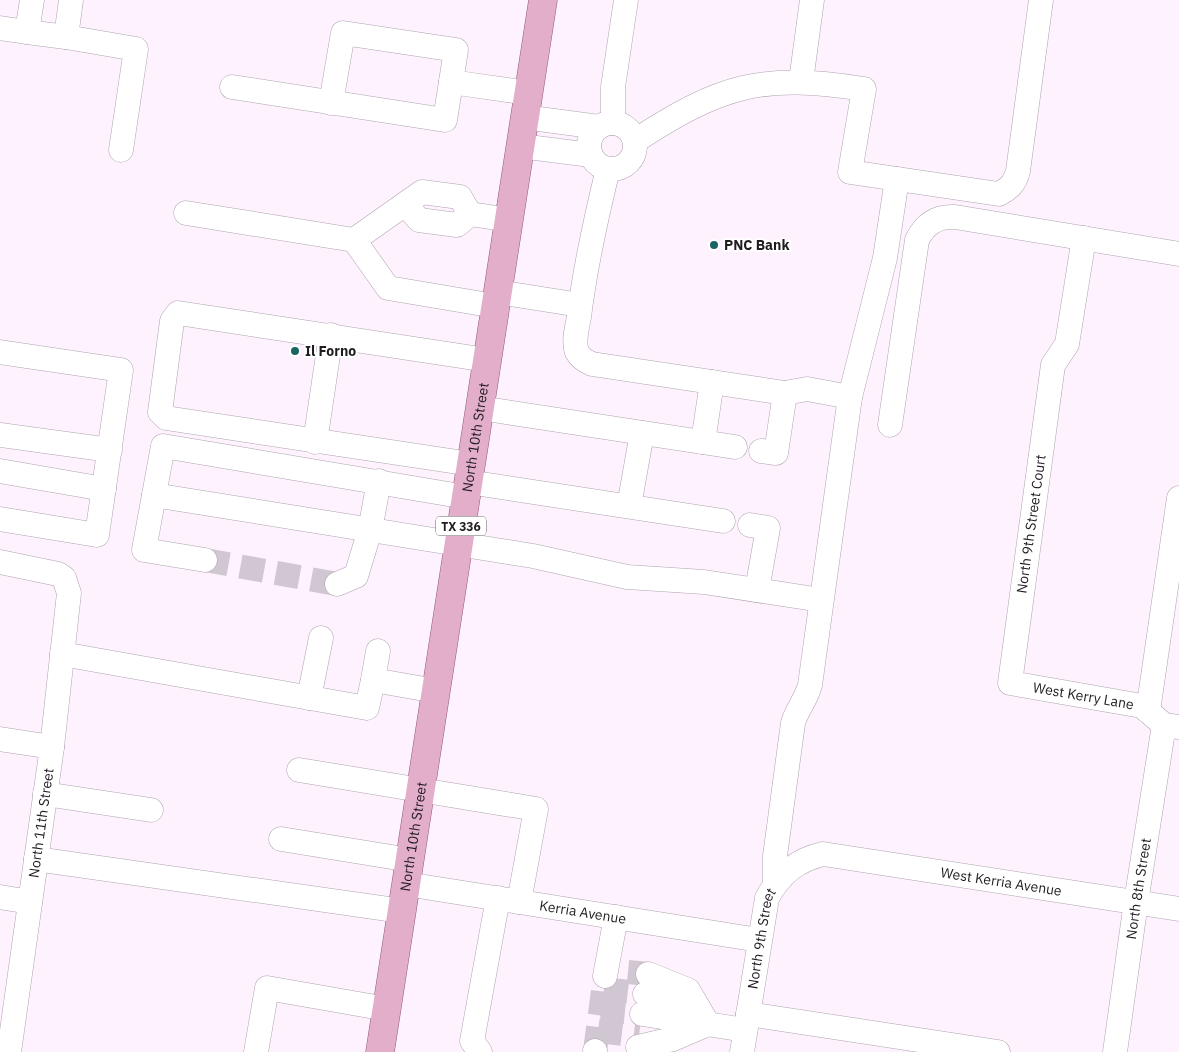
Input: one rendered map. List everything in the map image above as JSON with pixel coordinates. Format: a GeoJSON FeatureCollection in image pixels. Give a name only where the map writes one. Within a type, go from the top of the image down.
{"type":"FeatureCollection","features":[{"type":"Feature","properties":{"kind":"main road","name":"North 10th Street"},"geometry":{"type":"LineString","coordinates":[[380,1052],[543,0]]}},
{"type":"Feature","properties":{"kind":"street"},"geometry":{"type":"LineString","coordinates":[[27,32],[32,0]]}},
{"type":"Feature","properties":{"kind":"street"},"geometry":{"type":"LineString","coordinates":[[66,37],[71,0]]}},
{"type":"Feature","properties":{"kind":"street"},"geometry":{"type":"LineString","coordinates":[[626,0],[606,125],[590,140],[599,162],[592,233],[580,304],[576,343],[577,352],[583,360],[592,364],[785,393],[807,390],[850,397]]}},
{"type":"Feature","properties":{"kind":"street"},"geometry":{"type":"LineString","coordinates":[[801,81],[812,0]]}},
{"type":"Feature","properties":{"kind":"street"},"geometry":{"type":"LineString","coordinates":[[635,141],[676,114],[727,91],[755,84],[801,81],[864,89],[850,172],[999,194],[1015,182],[1041,0]]}},
{"type":"Feature","properties":{"kind":"street"},"geometry":{"type":"LineString","coordinates":[[0,28],[136,49],[121,150]]}},
{"type":"Feature","properties":{"kind":"street"},"geometry":{"type":"LineString","coordinates":[[232,87],[331,103],[445,120],[456,50],[342,33],[331,103]]}},
{"type":"Feature","properties":{"kind":"street"},"geometry":{"type":"LineString","coordinates":[[451,82],[526,105],[606,125],[627,128],[635,141],[636,148],[630,162],[616,169],[599,162],[520,146]]}},
{"type":"Feature","properties":{"kind":"street"},"geometry":{"type":"LineString","coordinates":[[775,883],[775,856],[793,723],[796,713],[806,699],[810,685],[850,397],[885,258],[897,179]]}},
{"type":"Feature","properties":{"kind":"street"},"geometry":{"type":"LineString","coordinates":[[186,213],[354,240],[422,192],[460,198],[470,214],[509,220]]}},
{"type":"Feature","properties":{"kind":"street"},"geometry":{"type":"LineString","coordinates":[[890,425],[917,240],[926,226],[937,218],[955,217],[1179,254]]}},
{"type":"Feature","properties":{"kind":"street","name":"North 9th Street Court"},"geometry":{"type":"LineString","coordinates":[[1010,683],[1053,365],[1067,344],[1084,238]]}},
{"type":"Feature","properties":{"kind":"street"},"geometry":{"type":"LineString","coordinates":[[354,240],[388,288],[497,299],[580,304]]}},
{"type":"Feature","properties":{"kind":"street"},"geometry":{"type":"LineString","coordinates":[[487,360],[178,312],[172,321],[160,412],[166,418],[315,442],[468,481],[724,521]]}},
{"type":"Feature","properties":{"kind":"street"},"geometry":{"type":"LineString","coordinates":[[315,442],[331,335]]}},
{"type":"Feature","properties":{"kind":"street"},"geometry":{"type":"LineString","coordinates":[[0,352],[121,370],[97,535],[0,519]]}},
{"type":"Feature","properties":{"kind":"street"},"geometry":{"type":"LineString","coordinates":[[703,442],[712,382]]}},
{"type":"Feature","properties":{"kind":"street"},"geometry":{"type":"LineString","coordinates":[[761,451],[776,453],[785,393]]}},
{"type":"Feature","properties":{"kind":"street"},"geometry":{"type":"LineString","coordinates":[[480,408],[735,447]]}},
{"type":"Feature","properties":{"kind":"street"},"geometry":{"type":"LineString","coordinates":[[629,506],[642,433]]}},
{"type":"Feature","properties":{"kind":"street"},"geometry":{"type":"LineString","coordinates":[[0,435],[110,450]]}},
{"type":"Feature","properties":{"kind":"street"},"geometry":{"type":"LineString","coordinates":[[205,560],[144,550],[163,446],[379,481],[468,481]]}},
{"type":"Feature","properties":{"kind":"street"},"geometry":{"type":"LineString","coordinates":[[0,471],[104,488]]}},
{"type":"Feature","properties":{"kind":"street"},"geometry":{"type":"LineString","coordinates":[[337,584],[356,576],[370,530],[379,481]]}},
{"type":"Feature","properties":{"kind":"street"},"geometry":{"type":"LineString","coordinates":[[154,495],[533,556],[627,577],[704,582],[821,600]]}},
{"type":"Feature","properties":{"kind":"street","name":"North 8th Street"},"geometry":{"type":"LineString","coordinates":[[1115,1052],[1164,721],[1179,498]]}},
{"type":"Feature","properties":{"kind":"street"},"geometry":{"type":"LineString","coordinates":[[750,525],[768,528],[756,590]]}},
{"type":"Feature","properties":{"kind":"street","name":"North 11th Street"},"geometry":{"type":"LineString","coordinates":[[0,562],[58,574],[64,578],[69,593],[52,747],[9,1052]]}},
{"type":"Feature","properties":{"kind":"street"},"geometry":{"type":"LineString","coordinates":[[309,698],[321,638]]}},
{"type":"Feature","properties":{"kind":"street"},"geometry":{"type":"LineString","coordinates":[[62,654],[367,708],[378,651]]}},
{"type":"Feature","properties":{"kind":"street"},"geometry":{"type":"LineString","coordinates":[[373,680],[436,691]]}},
{"type":"Feature","properties":{"kind":"street","name":"West Kerry Lane"},"geometry":{"type":"LineString","coordinates":[[1010,683],[1142,706],[1164,721]]}},
{"type":"Feature","properties":{"kind":"street"},"geometry":{"type":"LineString","coordinates":[[0,739],[52,747]]}},
{"type":"Feature","properties":{"kind":"street"},"geometry":{"type":"LineString","coordinates":[[299,770],[536,809],[508,900],[470,1048]]}},
{"type":"Feature","properties":{"kind":"street"},"geometry":{"type":"LineString","coordinates":[[45,794],[151,810]]}},
{"type":"Feature","properties":{"kind":"street","name":"Kerria Avenue"},"geometry":{"type":"LineString","coordinates":[[281,839],[508,900],[760,940]]}},
{"type":"Feature","properties":{"kind":"street","name":"North 9th Street"},"geometry":{"type":"LineString","coordinates":[[745,1032],[767,898],[775,883],[792,866],[807,858],[823,854]]}},
{"type":"Feature","properties":{"kind":"street","name":"West Kerria Avenue"},"geometry":{"type":"LineString","coordinates":[[823,854],[1179,909]]}},
{"type":"Feature","properties":{"kind":"street"},"geometry":{"type":"LineString","coordinates":[[36,859],[402,911]]}},
{"type":"Feature","properties":{"kind":"street"},"geometry":{"type":"LineString","coordinates":[[0,897],[30,902]]}},
{"type":"Feature","properties":{"kind":"street"},"geometry":{"type":"LineString","coordinates":[[616,917],[636,1004],[678,1044],[708,1024]]}},
{"type":"Feature","properties":{"kind":"street"},"geometry":{"type":"LineString","coordinates":[[259,1051],[267,988],[387,1009]]}},
{"type":"Feature","properties":{"kind":"street"},"geometry":{"type":"LineString","coordinates":[[636,1004],[688,990],[708,1024]]}},
{"type":"Feature","properties":{"kind":"street"},"geometry":{"type":"LineString","coordinates":[[636,1004],[745,1032],[998,1052]]}},
{"type":"Feature","properties":{"kind":"street"},"geometry":{"type":"LineString","coordinates":[[681,1052],[708,1024]]}},
{"type":"Feature","properties":{"kind":"tunnel"},"geometry":{"type":"LineString","coordinates":[[205,560],[337,584]]}},
{"type":"Feature","properties":{"kind":"tunnel"},"geometry":{"type":"LineString","coordinates":[[628,972],[648,974]]}},
{"type":"Feature","properties":{"kind":"tunnel"},"geometry":{"type":"LineString","coordinates":[[595,1051],[605,976]]}},
{"type":"Feature","properties":{"kind":"tunnel"},"geometry":{"type":"LineString","coordinates":[[604,989],[645,994]]}},
{"type":"Feature","properties":{"kind":"tunnel"},"geometry":{"type":"LineString","coordinates":[[601,1010],[642,1014]]}},
{"type":"Feature","properties":{"kind":"tunnel"},"geometry":{"type":"LineString","coordinates":[[598,1031],[639,1036]]}},
{"type":"Feature","properties":{"kind":"place","name":"PNC Bank"},"geometry":{"type":"Point","coordinates":[714,245]}},
{"type":"Feature","properties":{"kind":"place","name":"Il Forno"},"geometry":{"type":"Point","coordinates":[295,351]}}]}
